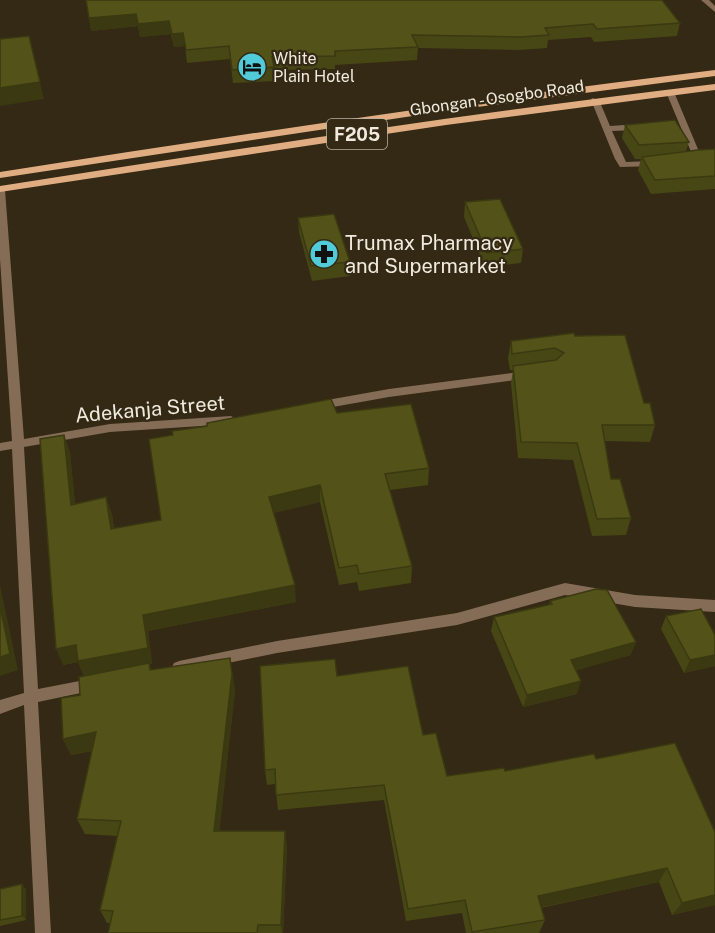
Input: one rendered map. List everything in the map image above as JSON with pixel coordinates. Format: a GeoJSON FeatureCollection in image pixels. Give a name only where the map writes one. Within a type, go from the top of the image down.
{"type":"FeatureCollection","features":[{"type":"Feature","properties":{"kind":"main road","name":"Gbongan - Osogbo Road"},"geometry":{"type":"LineString","coordinates":[[0,175],[364,118],[575,89],[715,74]]}},
{"type":"Feature","properties":{"kind":"main road","name":"Gbongan - Osogbo Road"},"geometry":{"type":"LineString","coordinates":[[0,190],[595,100],[715,87]]}},
{"type":"Feature","properties":{"kind":"main road"},"geometry":{"type":"LineString","coordinates":[[77,163],[81,177]]}},
{"type":"Feature","properties":{"kind":"street"},"geometry":{"type":"LineString","coordinates":[[705,0],[715,10]]}},
{"type":"Feature","properties":{"kind":"street"},"geometry":{"type":"LineString","coordinates":[[670,92],[696,154],[693,159],[676,162]]}},
{"type":"Feature","properties":{"kind":"street"},"geometry":{"type":"LineString","coordinates":[[595,100],[623,165],[666,163]]}},
{"type":"Feature","properties":{"kind":"street"},"geometry":{"type":"LineString","coordinates":[[673,125],[684,124]]}},
{"type":"Feature","properties":{"kind":"street"},"geometry":{"type":"LineString","coordinates":[[607,129],[651,126]]}},
{"type":"Feature","properties":{"kind":"street"},"geometry":{"type":"LineString","coordinates":[[0,190],[18,442],[43,933]]}},
{"type":"Feature","properties":{"kind":"street"},"geometry":{"type":"LineString","coordinates":[[308,408],[389,393],[541,373]]}},
{"type":"Feature","properties":{"kind":"street","name":"Adekanja Street"},"geometry":{"type":"LineString","coordinates":[[0,447],[18,442],[110,428],[238,420]]}},
{"type":"Feature","properties":{"kind":"street"},"geometry":{"type":"LineString","coordinates":[[171,668],[277,647],[457,619],[565,589],[635,602],[715,606]]}},
{"type":"Feature","properties":{"kind":"street"},"geometry":{"type":"LineString","coordinates":[[0,707],[30,697],[112,680]]}},
{"type":"Feature","properties":{"kind":"building"},"geometry":{"type":"Polygon","coordinates":[[[86,0],[662,0],[680,23],[597,29],[593,24],[545,28],[549,35],[521,37],[412,35],[418,47],[335,51],[335,56],[272,57],[274,67],[232,70],[229,46],[186,50],[183,33],[172,34],[169,21],[138,24],[136,14],[89,18],[86,0]]]}},
{"type":"Feature","properties":{"kind":"building"},"geometry":{"type":"Polygon","coordinates":[[[29,36],[40,82],[0,88],[0,39],[29,36]]]}},
{"type":"Feature","properties":{"kind":"building"},"geometry":{"type":"Polygon","coordinates":[[[675,120],[689,142],[639,145],[625,125],[675,120]]]}},
{"type":"Feature","properties":{"kind":"building"},"geometry":{"type":"Polygon","coordinates":[[[715,149],[715,176],[655,180],[642,157],[698,150],[715,149]]]}},
{"type":"Feature","properties":{"kind":"building"},"geometry":{"type":"Polygon","coordinates":[[[500,199],[523,249],[487,253],[465,202],[500,199]]]}},
{"type":"Feature","properties":{"kind":"building","name":"Trumax Pharmacy and Supermarket"},"geometry":{"type":"Polygon","coordinates":[[[334,214],[350,262],[311,266],[298,218],[334,214]]]}},
{"type":"Feature","properties":{"kind":"building"},"geometry":{"type":"Polygon","coordinates":[[[574,333],[575,336],[625,335],[644,403],[650,403],[655,425],[602,425],[611,479],[620,479],[631,518],[597,519],[577,443],[521,442],[513,366],[556,360],[564,353],[555,348],[512,354],[511,341],[574,333]]]}},
{"type":"Feature","properties":{"kind":"building"},"geometry":{"type":"Polygon","coordinates":[[[331,399],[337,413],[411,404],[429,468],[385,474],[412,566],[359,574],[357,565],[339,568],[320,485],[269,497],[295,585],[143,615],[148,648],[78,661],[76,645],[56,649],[40,439],[64,435],[71,505],[106,497],[111,529],[161,520],[149,439],[173,435],[172,431],[207,426],[207,423],[331,399]]]}},
{"type":"Feature","properties":{"kind":"building"},"geometry":{"type":"Polygon","coordinates":[[[596,589],[607,590],[636,642],[571,660],[581,681],[527,695],[494,617],[552,604],[550,601],[596,589]]]}},
{"type":"Feature","properties":{"kind":"building"},"geometry":{"type":"Polygon","coordinates":[[[0,606],[10,654],[0,657],[0,606]]]}},
{"type":"Feature","properties":{"kind":"building"},"geometry":{"type":"Polygon","coordinates":[[[701,609],[715,635],[715,655],[690,660],[666,616],[701,609]]]}},
{"type":"Feature","properties":{"kind":"building"},"geometry":{"type":"Polygon","coordinates":[[[230,658],[232,674],[214,831],[285,831],[281,925],[258,925],[257,933],[108,933],[113,911],[100,910],[121,821],[77,819],[96,732],[63,739],[61,698],[80,695],[79,677],[149,663],[150,670],[230,658]]]}},
{"type":"Feature","properties":{"kind":"building"},"geometry":{"type":"Polygon","coordinates":[[[335,659],[337,676],[408,666],[423,735],[436,733],[447,776],[504,768],[505,771],[594,754],[596,759],[675,743],[715,832],[715,895],[682,903],[667,868],[538,896],[545,920],[472,932],[465,900],[408,909],[384,785],[276,795],[275,769],[265,770],[260,666],[335,659]]]}},
{"type":"Feature","properties":{"kind":"building"},"geometry":{"type":"Polygon","coordinates":[[[22,884],[22,916],[0,920],[0,889],[22,884]]]}},
{"type":"Feature","properties":{"kind":"place","name":"White Plain Hotel"},"geometry":{"type":"Point","coordinates":[252,67]}},
{"type":"Feature","properties":{"kind":"place","name":"Trumax Pharmacy and Supermarket"},"geometry":{"type":"Point","coordinates":[324,254]}}]}
